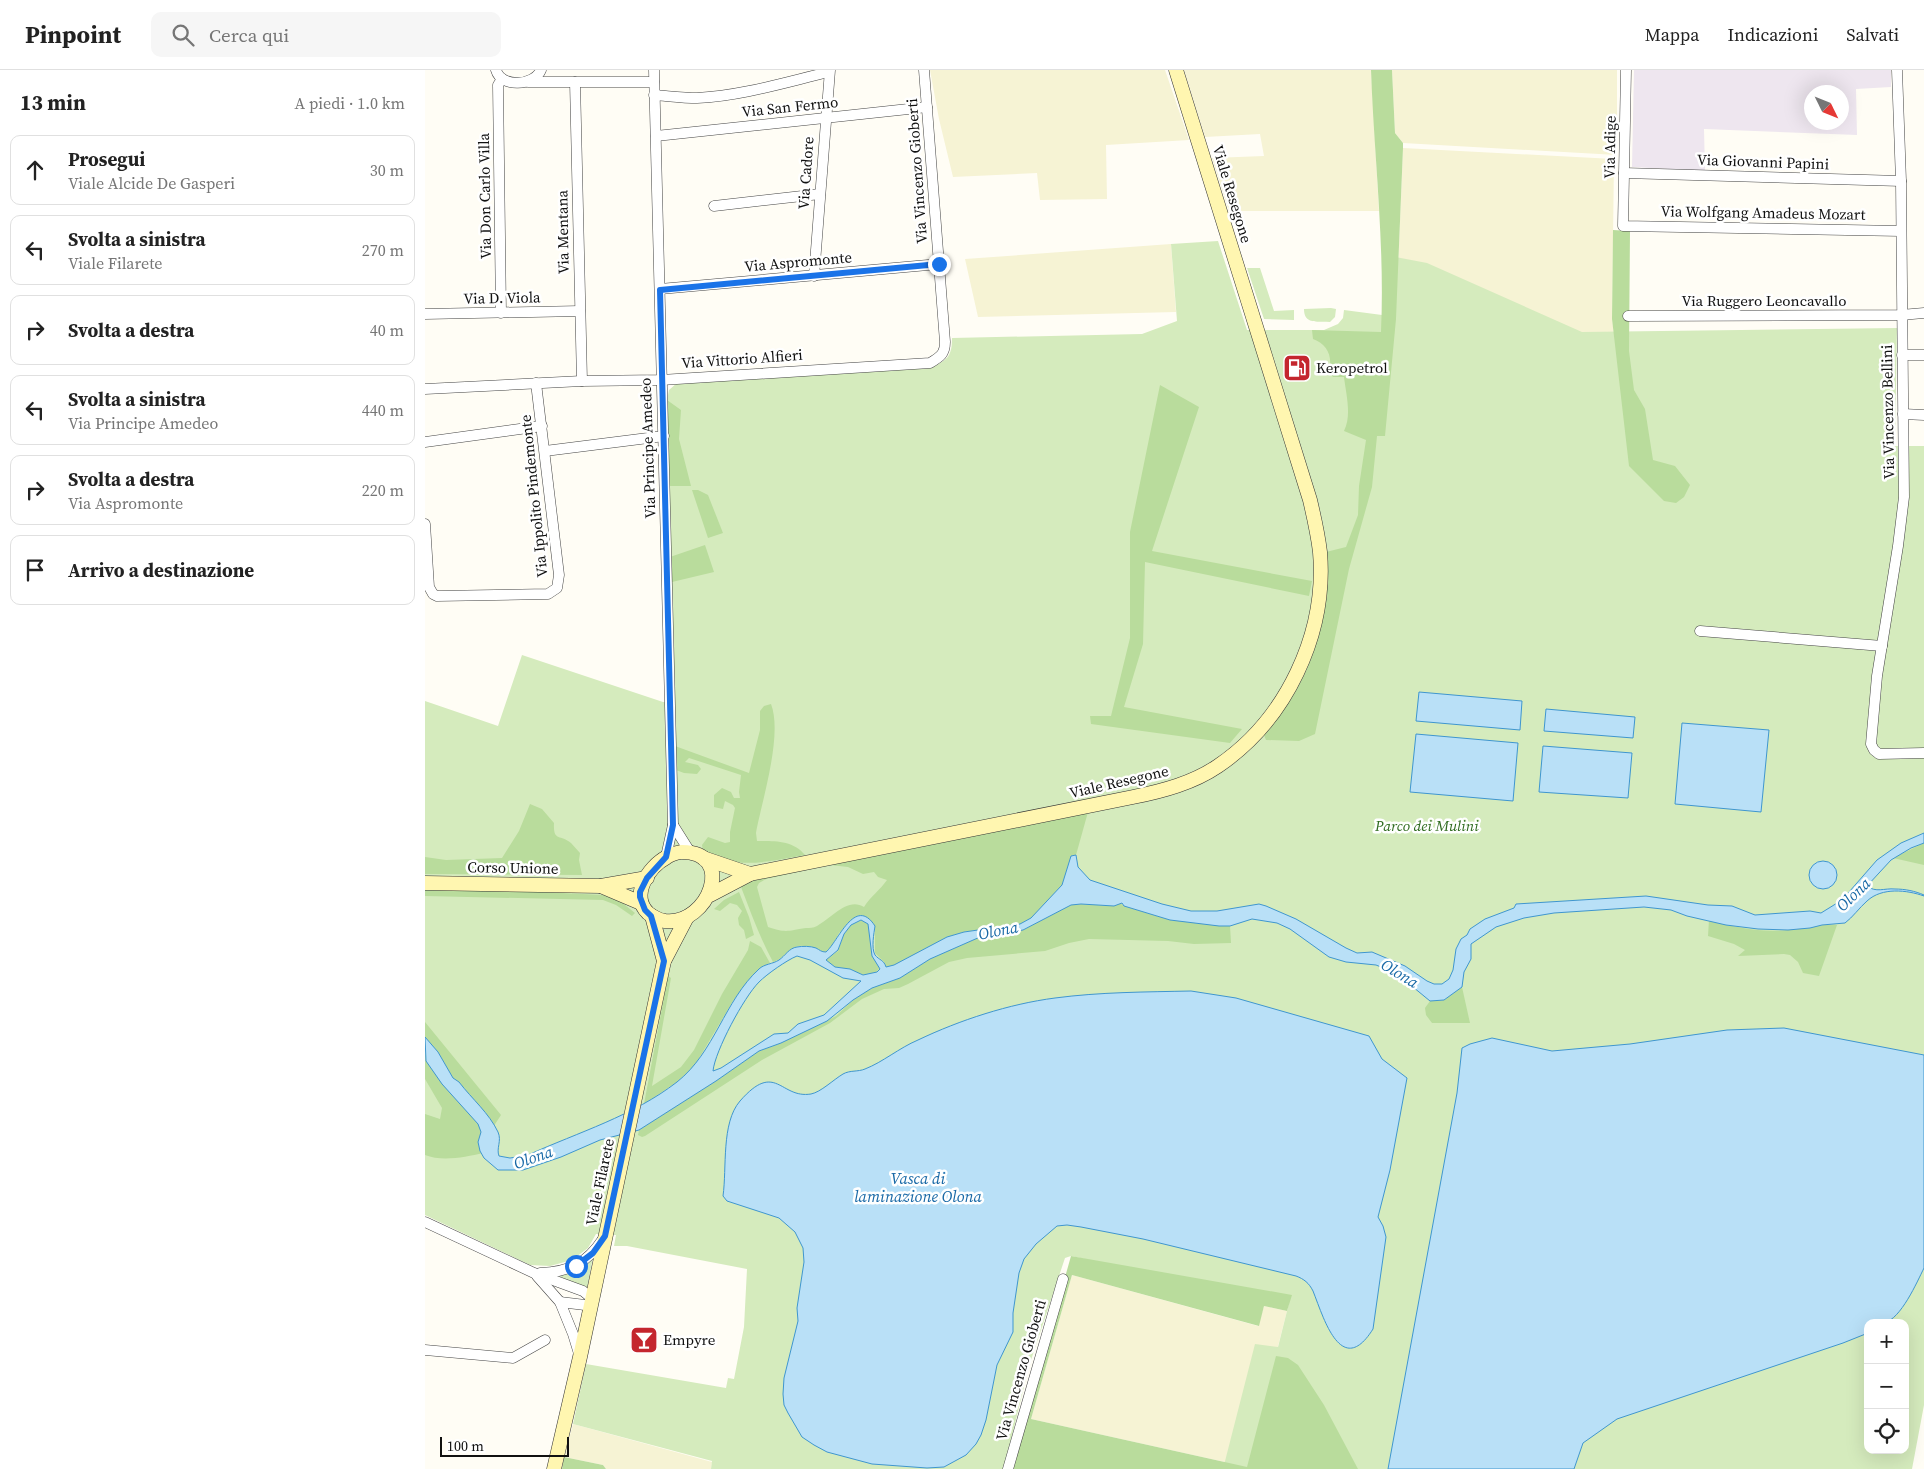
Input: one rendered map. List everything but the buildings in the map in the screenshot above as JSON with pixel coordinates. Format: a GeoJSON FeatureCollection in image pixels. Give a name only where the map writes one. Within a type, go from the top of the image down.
{"type":"FeatureCollection","features":[{"type":"Feature","properties":{"kind":"street"},"geometry":{"type":"LineString","coordinates":[[528,82],[538,77],[542,70],[551,78],[561,82]]}},
{"type":"Feature","properties":{"kind":"street","name":"Via Principe Amedeo"},"geometry":{"type":"LineString","coordinates":[[654,70],[673,825],[666,857]]}},
{"type":"Feature","properties":{"kind":"street","name":"Via Vincenzo Gioberti"},"geometry":{"type":"LineString","coordinates":[[924,70],[945,342],[945,350],[941,357]]}},
{"type":"Feature","properties":{"kind":"street","name":"Viale Resegone"},"geometry":{"type":"LineString","coordinates":[[710,895],[750,874],[1155,792],[1190,780],[1217,766],[1253,737],[1282,701],[1304,656],[1317,606],[1320,580],[1320,553],[1310,500],[1176,70]]}},
{"type":"Feature","properties":{"kind":"street","name":"Via Adige"},"geometry":{"type":"LineString","coordinates":[[1623,226],[1627,70]]}},
{"type":"Feature","properties":{"kind":"street","name":"Via Vincenzo Bellini"},"geometry":{"type":"LineString","coordinates":[[1897,70],[1901,181],[1904,498],[1877,676],[1871,741],[1873,750],[1883,754],[1924,752]]}},
{"type":"Feature","properties":{"kind":"street","name":"Via Cadore"},"geometry":{"type":"LineString","coordinates":[[654,95],[695,98],[709,97],[749,90],[829,71],[814,276]]}},
{"type":"Feature","properties":{"kind":"street"},"geometry":{"type":"LineString","coordinates":[[497,74],[528,82],[654,82]]}},
{"type":"Feature","properties":{"kind":"street","name":"Via Don Carlo Villa"},"geometry":{"type":"LineString","coordinates":[[497,74],[499,85],[501,313]]}},
{"type":"Feature","properties":{"kind":"street","name":"Via Mentana"},"geometry":{"type":"LineString","coordinates":[[575,82],[582,381]]}},
{"type":"Feature","properties":{"kind":"street","name":"Via San Fermo"},"geometry":{"type":"LineString","coordinates":[[655,136],[927,107]]}},
{"type":"Feature","properties":{"kind":"street","name":"Via Giovanni Papini"},"geometry":{"type":"LineString","coordinates":[[1625,173],[1901,181]]}},
{"type":"Feature","properties":{"kind":"street"},"geometry":{"type":"LineString","coordinates":[[714,206],[820,194]]}},
{"type":"Feature","properties":{"kind":"street","name":"Via Wolfgang Amadeus Mozart"},"geometry":{"type":"LineString","coordinates":[[1623,226],[1901,231]]}},
{"type":"Feature","properties":{"kind":"street","name":"Via Aspromonte"},"geometry":{"type":"LineString","coordinates":[[660,290],[939,264]]}},
{"type":"Feature","properties":{"kind":"street","name":"Via D. Viola"},"geometry":{"type":"LineString","coordinates":[[425,314],[580,311]]}},
{"type":"Feature","properties":{"kind":"street","name":"Via Ruggero Leoncavallo"},"geometry":{"type":"LineString","coordinates":[[1628,316],[1901,315],[1924,313]]}},
{"type":"Feature","properties":{"kind":"street"},"geometry":{"type":"LineString","coordinates":[[1902,355],[1924,355]]}},
{"type":"Feature","properties":{"kind":"street","name":"Via Vittorio Alfieri"},"geometry":{"type":"LineString","coordinates":[[425,389],[582,381],[661,380],[930,363],[941,357]]}},
{"type":"Feature","properties":{"kind":"street","name":"Via Ippolito Pindemonte"},"geometry":{"type":"LineString","coordinates":[[425,524],[429,587],[433,594],[437,596],[548,594],[557,588],[559,575],[536,383]]}},
{"type":"Feature","properties":{"kind":"street"},"geometry":{"type":"LineString","coordinates":[[1903,414],[1924,415]]}},
{"type":"Feature","properties":{"kind":"street"},"geometry":{"type":"LineString","coordinates":[[425,442],[542,426]]}},
{"type":"Feature","properties":{"kind":"street"},"geometry":{"type":"LineString","coordinates":[[545,450],[664,436]]}},
{"type":"Feature","properties":{"kind":"street"},"geometry":{"type":"LineString","coordinates":[[1700,631],[1882,646]]}},
{"type":"Feature","properties":{"kind":"street"},"geometry":{"type":"LineString","coordinates":[[673,825],[696,855],[708,862],[713,872],[712,887],[710,895],[687,918],[670,922],[661,921],[651,916],[641,903],[640,892],[647,878],[666,857],[681,852],[696,855],[750,874]]}},
{"type":"Feature","properties":{"kind":"street","name":"Corso Unione"},"geometry":{"type":"LineString","coordinates":[[425,882],[601,886],[647,878]]}},
{"type":"Feature","properties":{"kind":"street","name":"Corso Unione"},"geometry":{"type":"LineString","coordinates":[[601,886],[641,903]]}},
{"type":"Feature","properties":{"kind":"street","name":"Viale Filarete"},"geometry":{"type":"LineString","coordinates":[[651,916],[664,961]]}},
{"type":"Feature","properties":{"kind":"street","name":"Viale Filarete"},"geometry":{"type":"LineString","coordinates":[[554,1469],[580,1358],[664,961],[687,918]]}},
{"type":"Feature","properties":{"kind":"street"},"geometry":{"type":"LineString","coordinates":[[425,1222],[535,1273],[583,1291],[592,1302],[585,1306],[560,1302]]}},
{"type":"Feature","properties":{"kind":"street"},"geometry":{"type":"LineString","coordinates":[[535,1273],[554,1273],[576,1266],[593,1253],[605,1236]]}},
{"type":"Feature","properties":{"kind":"street"},"geometry":{"type":"LineString","coordinates":[[535,1273],[560,1302],[580,1358]]}},
{"type":"Feature","properties":{"kind":"street","name":"Via Vincenzo Gioberti"},"geometry":{"type":"LineString","coordinates":[[1008,1469],[1063,1278]]}},
{"type":"Feature","properties":{"kind":"street"},"geometry":{"type":"LineString","coordinates":[[425,1350],[513,1358],[545,1340]]}},
{"type":"Feature","properties":{"kind":"shaded area"},"geometry":{"type":"Polygon","coordinates":[[[930,70],[1165,70],[1189,140],[1106,145],[1107,199],[1040,200],[1037,173],[953,177],[930,70]]]}},
{"type":"Feature","properties":{"kind":"shaded area"},"geometry":{"type":"Polygon","coordinates":[[[1184,70],[1371,70],[1379,211],[1229,211],[1212,158],[1264,156],[1260,134],[1205,137],[1184,70]]]}},
{"type":"Feature","properties":{"kind":"shaded area"},"geometry":{"type":"Polygon","coordinates":[[[1392,70],[1617,70],[1617,155],[1403,143],[1395,133],[1392,70]]]}},
{"type":"Feature","properties":{"kind":"shaded area"},"geometry":{"type":"Polygon","coordinates":[[[1634,70],[1891,70],[1891,87],[1856,89],[1857,135],[1704,129],[1705,171],[1632,167],[1634,70]]]}},
{"type":"Feature","properties":{"kind":"shaded area"},"geometry":{"type":"Polygon","coordinates":[[[1403,148],[1614,159],[1612,318],[1629,466],[1396,319],[1403,148]]]}},
{"type":"Feature","properties":{"kind":"shaded area"},"geometry":{"type":"Polygon","coordinates":[[[1171,244],[1176,312],[978,317],[965,259],[1171,244]]]}},
{"type":"Feature","properties":{"kind":"shaded area"},"geometry":{"type":"Polygon","coordinates":[[[1072,1275],[1258,1326],[1264,1306],[1287,1311],[1247,1467],[1031,1419],[1072,1275]]]}},
{"type":"Feature","properties":{"kind":"shaded area"},"geometry":{"type":"Polygon","coordinates":[[[573,1424],[712,1462],[711,1469],[606,1469],[603,1465],[564,1457],[573,1424]]]}},
{"type":"Feature","properties":{"kind":"green space"},"geometry":{"type":"Polygon","coordinates":[[[1371,70],[1392,70],[1395,133],[1403,143],[1396,319],[1385,436],[1377,436],[1372,487],[1349,569],[1315,734],[1299,741],[1266,740],[1264,735],[1295,693],[1306,672],[1314,650],[1324,604],[1326,552],[1346,547],[1358,515],[1359,486],[1366,440],[1344,431],[1348,411],[1344,377],[1333,377],[1329,371],[1330,360],[1328,351],[1322,344],[1313,339],[1312,330],[1381,332],[1382,266],[1371,70]]]}},
{"type":"Feature","properties":{"kind":"green space"},"geometry":{"type":"Polygon","coordinates":[[[1613,230],[1630,231],[1629,351],[1634,390],[1645,409],[1653,460],[1675,466],[1690,485],[1684,497],[1676,503],[1664,501],[1629,466],[1612,319],[1613,230]]]}},
{"type":"Feature","properties":{"kind":"green space","name":"Parco dei Mulini"},"geometry":{"type":"Polygon","coordinates":[[[1218,241],[1247,330],[1324,330],[1338,324],[1343,318],[1344,310],[1382,315],[1385,255],[1427,263],[1582,332],[1897,328],[1895,446],[1924,446],[1924,1405],[1912,1469],[1223,1469],[1255,1344],[1278,1347],[1289,1303],[1071,1256],[1065,1258],[1029,1366],[1004,1469],[711,1469],[712,1461],[573,1424],[586,1364],[726,1388],[728,1378],[734,1379],[744,1327],[747,1269],[627,1246],[614,1246],[616,1235],[596,1234],[588,1248],[572,1260],[550,1266],[530,1265],[425,1215],[425,701],[498,726],[522,655],[663,702],[675,702],[667,400],[669,390],[677,383],[931,368],[948,357],[952,338],[1142,334],[1177,321],[1171,244],[1218,241]]]}},
{"type":"Feature","properties":{"kind":"green space"},"geometry":{"type":"Polygon","coordinates":[[[1247,268],[1260,268],[1274,311],[1294,310],[1294,320],[1264,319],[1247,268]]]}},
{"type":"Feature","properties":{"kind":"green space"},"geometry":{"type":"Polygon","coordinates":[[[1304,309],[1336,309],[1335,317],[1330,322],[1309,320],[1306,318],[1304,309]]]}},
{"type":"Feature","properties":{"kind":"green space"},"geometry":{"type":"Polygon","coordinates":[[[1160,385],[1199,407],[1152,551],[1312,581],[1309,596],[1145,562],[1143,644],[1124,707],[1242,729],[1230,743],[1091,724],[1090,716],[1111,716],[1130,638],[1130,532],[1160,385]]]}},
{"type":"Feature","properties":{"kind":"green space"},"geometry":{"type":"Polygon","coordinates":[[[667,400],[681,410],[679,439],[691,486],[669,486],[667,400]]]}},
{"type":"Feature","properties":{"kind":"green space"},"geometry":{"type":"Polygon","coordinates":[[[692,490],[698,490],[708,495],[723,533],[708,538],[692,490]]]}},
{"type":"Feature","properties":{"kind":"green space"},"geometry":{"type":"Polygon","coordinates":[[[705,545],[714,572],[672,582],[670,557],[705,545]]]}},
{"type":"Feature","properties":{"kind":"green space"},"geometry":{"type":"Polygon","coordinates":[[[771,704],[775,733],[767,786],[756,833],[757,841],[776,841],[789,844],[795,846],[805,855],[753,863],[728,861],[715,857],[703,851],[702,845],[708,837],[725,843],[730,842],[735,808],[725,801],[723,809],[714,807],[714,795],[722,788],[731,792],[734,798],[740,798],[741,775],[689,758],[685,762],[698,765],[701,769],[697,774],[676,770],[675,746],[749,773],[760,730],[760,711],[764,706],[771,704]]]}},
{"type":"Feature","properties":{"kind":"green space"},"geometry":{"type":"Polygon","coordinates":[[[530,804],[542,809],[554,823],[556,835],[571,843],[580,853],[579,860],[582,875],[425,874],[425,857],[446,860],[502,858],[519,831],[530,804]]]}},
{"type":"Feature","properties":{"kind":"green space"},"geometry":{"type":"Polygon","coordinates":[[[1088,812],[1076,855],[1074,855],[1062,885],[1032,918],[1020,924],[964,932],[947,937],[908,959],[889,967],[886,967],[884,962],[875,953],[875,926],[861,916],[839,933],[833,945],[826,952],[799,946],[773,962],[741,887],[752,880],[1088,812]],[[830,865],[766,879],[759,883],[757,887],[768,927],[787,931],[813,928],[846,907],[858,905],[864,907],[887,880],[878,877],[874,872],[863,874],[848,867],[830,865]]]}},
{"type":"Feature","properties":{"kind":"green space"},"geometry":{"type":"Polygon","coordinates":[[[1924,843],[1924,865],[1893,858],[1924,843]]]}},
{"type":"Feature","properties":{"kind":"green space"},"geometry":{"type":"Polygon","coordinates":[[[425,890],[522,891],[603,895],[620,901],[635,913],[632,916],[616,905],[603,900],[425,896],[425,890]]]}},
{"type":"Feature","properties":{"kind":"green space"},"geometry":{"type":"Polygon","coordinates":[[[739,892],[754,935],[746,939],[744,930],[739,925],[738,918],[742,911],[737,905],[730,903],[720,911],[714,909],[724,900],[739,892]]]}},
{"type":"Feature","properties":{"kind":"green space"},"geometry":{"type":"Polygon","coordinates":[[[1120,903],[1124,906],[1170,920],[1230,926],[1231,943],[1194,944],[1168,941],[1089,939],[1045,951],[967,958],[949,962],[899,988],[884,989],[862,999],[830,1023],[762,1060],[645,1136],[638,1135],[639,1130],[759,1051],[781,1043],[836,1016],[853,1000],[872,988],[900,978],[930,959],[980,937],[1023,930],[1071,905],[1114,906],[1120,903]]]}},
{"type":"Feature","properties":{"kind":"green space"},"geometry":{"type":"Polygon","coordinates":[[[862,920],[868,924],[872,956],[880,968],[875,973],[863,975],[850,969],[835,967],[826,960],[838,951],[844,934],[851,925],[862,920]]]}},
{"type":"Feature","properties":{"kind":"green space"},"geometry":{"type":"Polygon","coordinates":[[[1709,920],[1738,927],[1768,931],[1837,925],[1819,976],[1803,973],[1798,962],[1790,955],[1738,956],[1745,950],[1734,944],[1708,936],[1709,920]]]}},
{"type":"Feature","properties":{"kind":"green space"},"geometry":{"type":"Polygon","coordinates":[[[750,941],[761,947],[770,963],[759,969],[733,1001],[695,1065],[677,1082],[644,1104],[668,976],[671,978],[652,1086],[681,1067],[694,1050],[722,994],[748,950],[750,941]]]}},
{"type":"Feature","properties":{"kind":"green space"},"geometry":{"type":"Polygon","coordinates":[[[1462,987],[1470,1023],[1432,1023],[1426,1015],[1425,1008],[1430,1001],[1444,1000],[1462,987]]]}},
{"type":"Feature","properties":{"kind":"green space"},"geometry":{"type":"Polygon","coordinates":[[[425,1022],[501,1115],[486,1138],[483,1153],[446,1158],[425,1155],[425,1114],[440,1119],[442,1108],[425,1079],[425,1054],[463,1087],[453,1078],[438,1052],[425,1037],[425,1022]]]}},
{"type":"Feature","properties":{"kind":"green space"},"geometry":{"type":"Polygon","coordinates":[[[1071,1256],[1292,1295],[1287,1311],[1264,1306],[1259,1326],[1072,1275],[1031,1419],[1247,1467],[1276,1356],[1288,1358],[1298,1365],[1324,1405],[1358,1469],[1013,1469],[1071,1256]]]}},
{"type":"Feature","properties":{"kind":"green space"},"geometry":{"type":"Polygon","coordinates":[[[593,1257],[587,1289],[554,1274],[593,1257]]]}},
{"type":"Feature","properties":{"kind":"green space"},"geometry":{"type":"Polygon","coordinates":[[[564,1457],[603,1465],[606,1469],[562,1469],[564,1457]]]}},
{"type":"Feature","properties":{"kind":"water"},"geometry":{"type":"Polygon","coordinates":[[[1419,692],[1522,701],[1520,730],[1416,721],[1419,692]]]}},
{"type":"Feature","properties":{"kind":"water"},"geometry":{"type":"Polygon","coordinates":[[[1546,709],[1635,717],[1633,738],[1544,731],[1546,709]]]}},
{"type":"Feature","properties":{"kind":"water"},"geometry":{"type":"Polygon","coordinates":[[[1682,723],[1769,730],[1761,812],[1675,804],[1682,723]]]}},
{"type":"Feature","properties":{"kind":"water"},"geometry":{"type":"Polygon","coordinates":[[[1416,734],[1518,743],[1513,801],[1410,792],[1416,734]]]}},
{"type":"Feature","properties":{"kind":"water"},"geometry":{"type":"Polygon","coordinates":[[[1543,746],[1632,753],[1628,798],[1539,792],[1543,746]]]}},
{"type":"Feature","properties":{"kind":"water","name":"Olona"},"geometry":{"type":"Polygon","coordinates":[[[1924,833],[1924,843],[1911,848],[1891,860],[1867,886],[1877,890],[1906,890],[1917,892],[1924,896],[1902,891],[1880,893],[1867,901],[1845,923],[1788,930],[1726,925],[1687,916],[1671,910],[1644,907],[1554,913],[1524,918],[1496,927],[1471,944],[1471,959],[1464,972],[1462,987],[1444,1000],[1430,1001],[1396,973],[1376,965],[1346,962],[1329,957],[1290,929],[1277,923],[1252,919],[1230,926],[1219,926],[1170,920],[1124,906],[1122,903],[1114,906],[1071,905],[1023,930],[980,937],[930,959],[900,978],[872,988],[853,1000],[827,1021],[781,1043],[759,1051],[639,1130],[600,1140],[561,1157],[523,1170],[498,1170],[484,1158],[478,1142],[481,1132],[478,1124],[442,1084],[426,1061],[425,1037],[438,1052],[453,1078],[459,1082],[494,1125],[499,1135],[499,1156],[510,1158],[528,1155],[624,1114],[642,1105],[677,1082],[701,1056],[747,982],[761,967],[779,960],[792,949],[809,947],[826,952],[847,924],[854,918],[861,916],[868,918],[875,926],[874,952],[886,967],[894,965],[947,937],[964,932],[1020,924],[1031,918],[1062,885],[1071,856],[1076,855],[1078,867],[1090,880],[1162,904],[1191,911],[1217,911],[1259,904],[1266,906],[1296,919],[1357,953],[1372,952],[1405,966],[1427,981],[1434,984],[1442,984],[1449,979],[1453,970],[1456,949],[1461,939],[1467,935],[1470,929],[1485,919],[1514,908],[1516,904],[1646,896],[1708,905],[1732,906],[1755,915],[1810,911],[1821,913],[1842,900],[1877,860],[1901,843],[1924,833]],[[861,920],[851,925],[844,934],[838,950],[826,960],[835,967],[850,969],[863,975],[877,972],[880,969],[872,956],[868,924],[861,920]],[[797,956],[772,971],[753,989],[738,1011],[724,1038],[713,1071],[721,1068],[774,1034],[788,1033],[798,1024],[824,1015],[861,981],[843,978],[810,960],[797,956]]]}},
{"type":"Feature","properties":{"kind":"water"},"geometry":{"type":"Polygon","coordinates":[[[1823,861],[1833,865],[1837,875],[1833,885],[1823,889],[1813,885],[1809,875],[1813,865],[1823,861]]]}},
{"type":"Feature","properties":{"kind":"water","name":"Vasca di laminazione Olona"},"geometry":{"type":"Polygon","coordinates":[[[1191,991],[1236,998],[1369,1036],[1382,1059],[1407,1078],[1390,1170],[1378,1217],[1386,1237],[1373,1329],[1362,1343],[1352,1348],[1343,1346],[1335,1338],[1322,1315],[1313,1291],[1306,1282],[1296,1276],[1143,1239],[1081,1227],[1057,1226],[1036,1244],[1024,1259],[1019,1273],[1013,1313],[1013,1332],[997,1365],[986,1420],[981,1435],[966,1455],[944,1467],[927,1468],[872,1464],[827,1452],[802,1437],[784,1405],[783,1394],[784,1378],[798,1321],[797,1308],[804,1262],[803,1248],[795,1232],[779,1218],[727,1201],[723,1196],[727,1133],[734,1110],[740,1101],[752,1089],[762,1083],[770,1082],[801,1094],[815,1093],[843,1074],[872,1066],[911,1043],[934,1033],[985,1014],[1020,1004],[1089,995],[1191,991]]]}},
{"type":"Feature","properties":{"kind":"water"},"geometry":{"type":"Polygon","coordinates":[[[1784,1028],[1924,1055],[1924,1268],[1902,1308],[1891,1319],[1864,1319],[1864,1335],[1843,1343],[1617,1419],[1583,1443],[1574,1469],[1388,1469],[1457,1093],[1462,1048],[1492,1038],[1552,1051],[1630,1044],[1727,1030],[1784,1028]]]}},
{"type":"Feature","properties":{"kind":"place","name":"Keropetrol"},"geometry":{"type":"Point","coordinates":[1297,368]}},
{"type":"Feature","properties":{"kind":"place","name":"Empyre"},"geometry":{"type":"Point","coordinates":[644,1340]}},
{"type":"Feature","properties":{"kind":"route"},"geometry":{"type":"LineString","coordinates":[[576,1266],[593,1253],[605,1236],[664,961],[651,916],[645,910],[640,897],[640,892],[647,878],[666,857],[673,825],[660,290],[939,264]]}}]}
